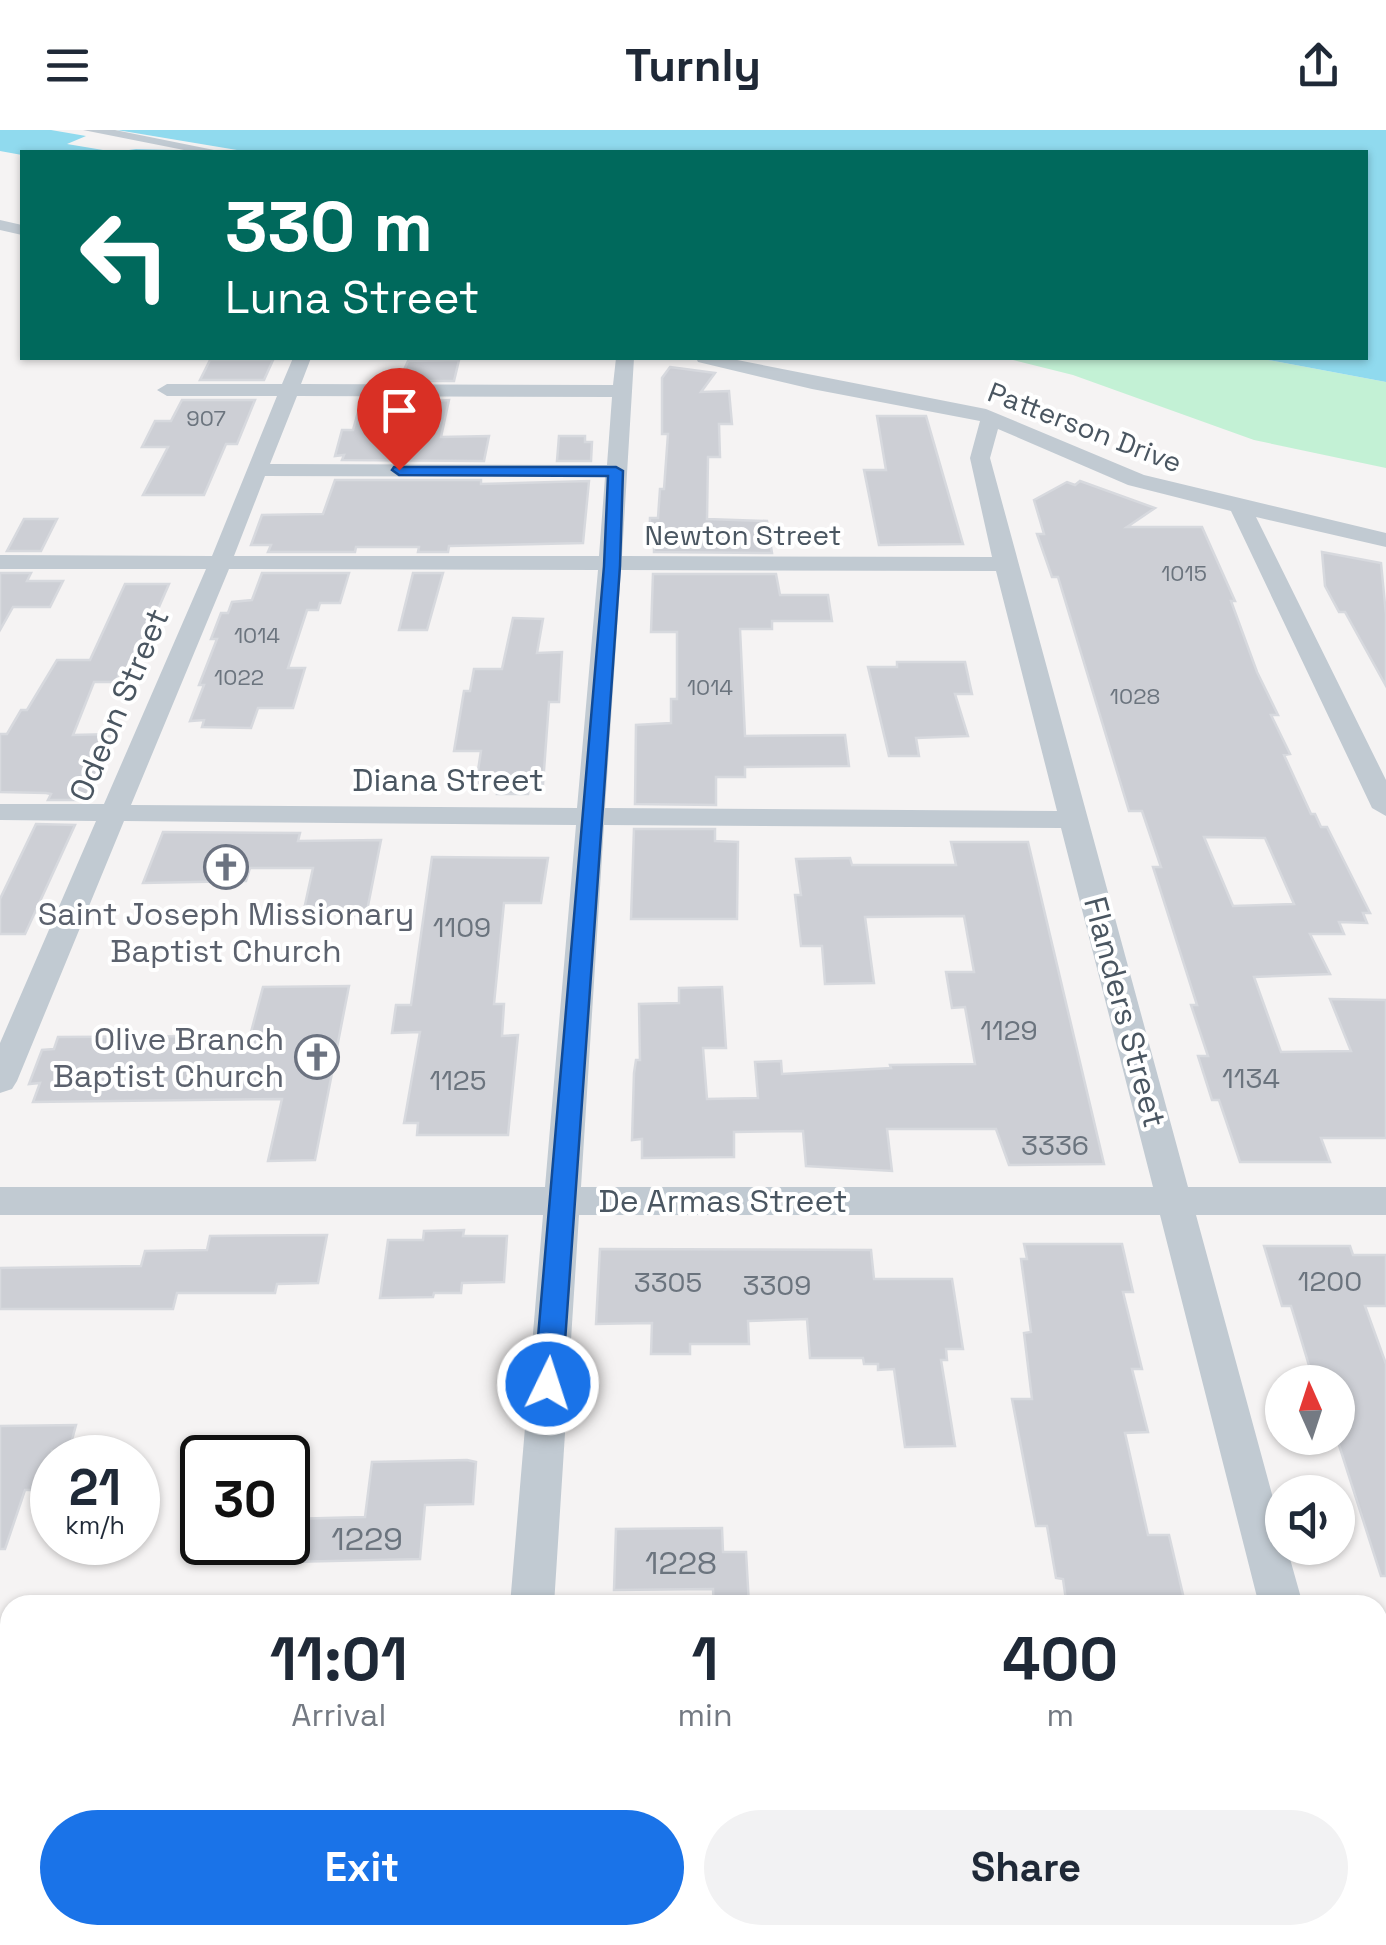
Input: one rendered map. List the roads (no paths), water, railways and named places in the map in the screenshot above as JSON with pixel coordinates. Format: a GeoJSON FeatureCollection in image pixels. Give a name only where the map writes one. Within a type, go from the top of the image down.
{"type":"FeatureCollection","features":[{"type":"Feature","properties":{"kind":"street"},"geometry":{"type":"LineString","coordinates":[[90,130],[206,150]]}},
{"type":"Feature","properties":{"kind":"street","name":"Odeon Street"},"geometry":{"type":"LineString","coordinates":[[0,1081],[220,563],[301,360]]}},
{"type":"Feature","properties":{"kind":"street"},"geometry":{"type":"LineString","coordinates":[[533,1595],[625,360]]}},
{"type":"Feature","properties":{"kind":"street","name":"Patterson Drive"},"geometry":{"type":"LineString","coordinates":[[714,360],[812,383],[954,408],[992,419],[1136,480],[1241,509],[1386,540]]}},
{"type":"Feature","properties":{"kind":"street"},"geometry":{"type":"LineString","coordinates":[[167,390],[622,391]]}},
{"type":"Feature","properties":{"kind":"street","name":"Flanders Street"},"geometry":{"type":"LineString","coordinates":[[992,419],[980,458],[1278,1595]]}},
{"type":"Feature","properties":{"kind":"street"},"geometry":{"type":"LineString","coordinates":[[255,470],[616,471]]}},
{"type":"Feature","properties":{"kind":"street"},"geometry":{"type":"LineString","coordinates":[[1241,509],[1386,808]]}},
{"type":"Feature","properties":{"kind":"street","name":"Newton Street"},"geometry":{"type":"LineString","coordinates":[[0,562],[1006,564]]}},
{"type":"Feature","properties":{"kind":"street","name":"Diana Street"},"geometry":{"type":"LineString","coordinates":[[0,812],[1075,820]]}},
{"type":"Feature","properties":{"kind":"street","name":"De Armas Street"},"geometry":{"type":"LineString","coordinates":[[0,1200],[1386,1202]]}},
{"type":"Feature","properties":{"kind":"water"},"geometry":{"type":"Polygon","coordinates":[[[0,130],[1386,130],[1386,382],[1269,360],[1368,360],[1368,150],[20,150],[20,155],[0,151],[0,130]]]}},
{"type":"Feature","properties":{"kind":"place","name":"Saint Joseph Missionary Baptist Church"},"geometry":{"type":"Point","coordinates":[226,867]}},
{"type":"Feature","properties":{"kind":"place","name":"Olive Branch Baptist Church"},"geometry":{"type":"Point","coordinates":[317,1057]}}]}
